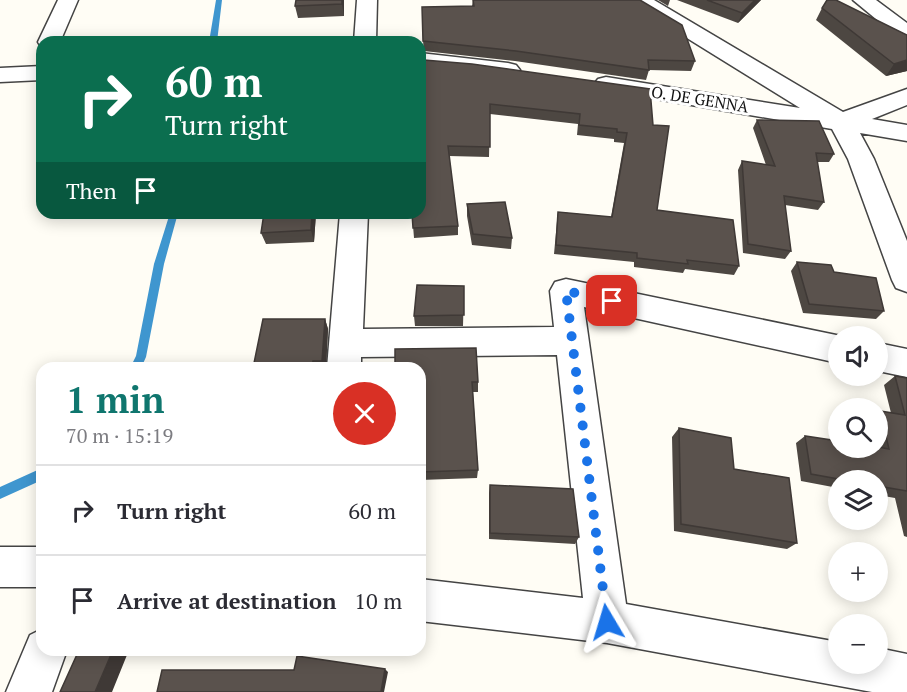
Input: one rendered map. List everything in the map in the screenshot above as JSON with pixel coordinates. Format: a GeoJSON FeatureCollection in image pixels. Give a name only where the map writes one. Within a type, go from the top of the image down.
{"type":"FeatureCollection","features":[{"type":"Feature","properties":{"kind":"street"},"geometry":{"type":"LineString","coordinates":[[52,36],[68,0]]}},
{"type":"Feature","properties":{"kind":"street"},"geometry":{"type":"LineString","coordinates":[[365,36],[368,0]]}},
{"type":"Feature","properties":{"kind":"street"},"geometry":{"type":"LineString","coordinates":[[639,0],[841,122],[861,159],[907,280]]}},
{"type":"Feature","properties":{"kind":"street"},"geometry":{"type":"LineString","coordinates":[[863,0],[907,33]]}},
{"type":"Feature","properties":{"kind":"street"},"geometry":{"type":"LineString","coordinates":[[426,60],[526,72]]}},
{"type":"Feature","properties":{"kind":"street"},"geometry":{"type":"LineString","coordinates":[[0,75],[36,69]]}},
{"type":"Feature","properties":{"kind":"street","name":"O. DE GENNA"},"geometry":{"type":"LineString","coordinates":[[582,80],[907,133]]}},
{"type":"Feature","properties":{"kind":"street"},"geometry":{"type":"LineString","coordinates":[[841,122],[907,96]]}},
{"type":"Feature","properties":{"kind":"street"},"geometry":{"type":"LineString","coordinates":[[354,219],[345,355],[572,340]]}},
{"type":"Feature","properties":{"kind":"street"},"geometry":{"type":"LineString","coordinates":[[607,622],[566,291],[828,347]]}},
{"type":"Feature","properties":{"kind":"street"},"geometry":{"type":"LineString","coordinates":[[888,359],[907,363]]}},
{"type":"Feature","properties":{"kind":"street"},"geometry":{"type":"LineString","coordinates":[[0,567],[36,567]]}},
{"type":"Feature","properties":{"kind":"street"},"geometry":{"type":"LineString","coordinates":[[426,601],[607,622],[907,676]]}},
{"type":"Feature","properties":{"kind":"street"},"geometry":{"type":"LineString","coordinates":[[29,692],[43,656]]}},
{"type":"Feature","properties":{"kind":"building"},"geometry":{"type":"Polygon","coordinates":[[[296,0],[342,0],[342,4],[295,6],[296,0]]]}},
{"type":"Feature","properties":{"kind":"building"},"geometry":{"type":"Polygon","coordinates":[[[473,0],[640,0],[682,25],[695,61],[648,60],[649,70],[516,51],[426,41],[426,36],[423,36],[422,7],[474,6],[473,0]]]}},
{"type":"Feature","properties":{"kind":"building"},"geometry":{"type":"Polygon","coordinates":[[[707,0],[755,0],[742,13],[707,0]]]}},
{"type":"Feature","properties":{"kind":"building"},"geometry":{"type":"Polygon","coordinates":[[[827,0],[836,0],[907,35],[907,60],[894,64],[822,8],[827,0]]]}},
{"type":"Feature","properties":{"kind":"building"},"geometry":{"type":"Polygon","coordinates":[[[426,60],[472,64],[650,89],[653,125],[669,126],[657,210],[733,220],[739,266],[687,260],[688,264],[637,258],[637,253],[556,245],[558,212],[612,217],[627,133],[617,132],[617,129],[579,125],[580,114],[490,104],[490,147],[448,146],[458,226],[413,228],[412,219],[426,219],[426,60]]]}},
{"type":"Feature","properties":{"kind":"building"},"geometry":{"type":"Polygon","coordinates":[[[757,120],[819,121],[834,154],[816,153],[824,202],[784,196],[791,251],[748,244],[742,161],[775,166],[757,120]]]}},
{"type":"Feature","properties":{"kind":"building"},"geometry":{"type":"Polygon","coordinates":[[[505,202],[512,238],[473,234],[467,204],[505,202]]]}},
{"type":"Feature","properties":{"kind":"building"},"geometry":{"type":"Polygon","coordinates":[[[263,219],[312,219],[311,230],[261,233],[263,219]]]}},
{"type":"Feature","properties":{"kind":"building"},"geometry":{"type":"Polygon","coordinates":[[[797,262],[831,265],[834,272],[876,278],[884,311],[809,304],[797,262]]]}},
{"type":"Feature","properties":{"kind":"building"},"geometry":{"type":"Polygon","coordinates":[[[417,285],[464,286],[464,315],[414,316],[417,285]]]}},
{"type":"Feature","properties":{"kind":"building"},"geometry":{"type":"Polygon","coordinates":[[[263,319],[325,319],[322,361],[254,362],[263,319]]]}},
{"type":"Feature","properties":{"kind":"building"},"geometry":{"type":"Polygon","coordinates":[[[476,348],[478,382],[472,382],[478,470],[426,472],[426,362],[395,362],[395,349],[476,348]]]}},
{"type":"Feature","properties":{"kind":"building"},"geometry":{"type":"Polygon","coordinates":[[[895,376],[907,378],[907,491],[888,488],[888,470],[828,470],[828,477],[811,474],[805,436],[828,439],[828,458],[888,458],[888,412],[905,415],[895,376]]]}},
{"type":"Feature","properties":{"kind":"building"},"geometry":{"type":"Polygon","coordinates":[[[679,428],[731,438],[734,469],[789,478],[797,543],[681,524],[679,428]]]}},
{"type":"Feature","properties":{"kind":"building"},"geometry":{"type":"Polygon","coordinates":[[[490,485],[573,489],[579,537],[490,533],[490,485]]]}},
{"type":"Feature","properties":{"kind":"building"},"geometry":{"type":"Polygon","coordinates":[[[76,656],[110,656],[95,692],[60,692],[76,656]]]}},
{"type":"Feature","properties":{"kind":"building"},"geometry":{"type":"Polygon","coordinates":[[[297,656],[385,669],[381,692],[157,692],[162,670],[294,670],[297,656]]]}},
{"type":"Feature","properties":{"kind":"waterway"},"geometry":{"type":"LineString","coordinates":[[214,36],[219,0]]}},
{"type":"Feature","properties":{"kind":"waterway"},"geometry":{"type":"LineString","coordinates":[[138,362],[159,264],[172,219]]}},
{"type":"Feature","properties":{"kind":"waterway"},"geometry":{"type":"LineString","coordinates":[[0,493],[36,477]]}},
{"type":"Feature","properties":{"kind":"route"},"geometry":{"type":"LineString","coordinates":[[607,622],[566,291],[612,301]]}}]}
